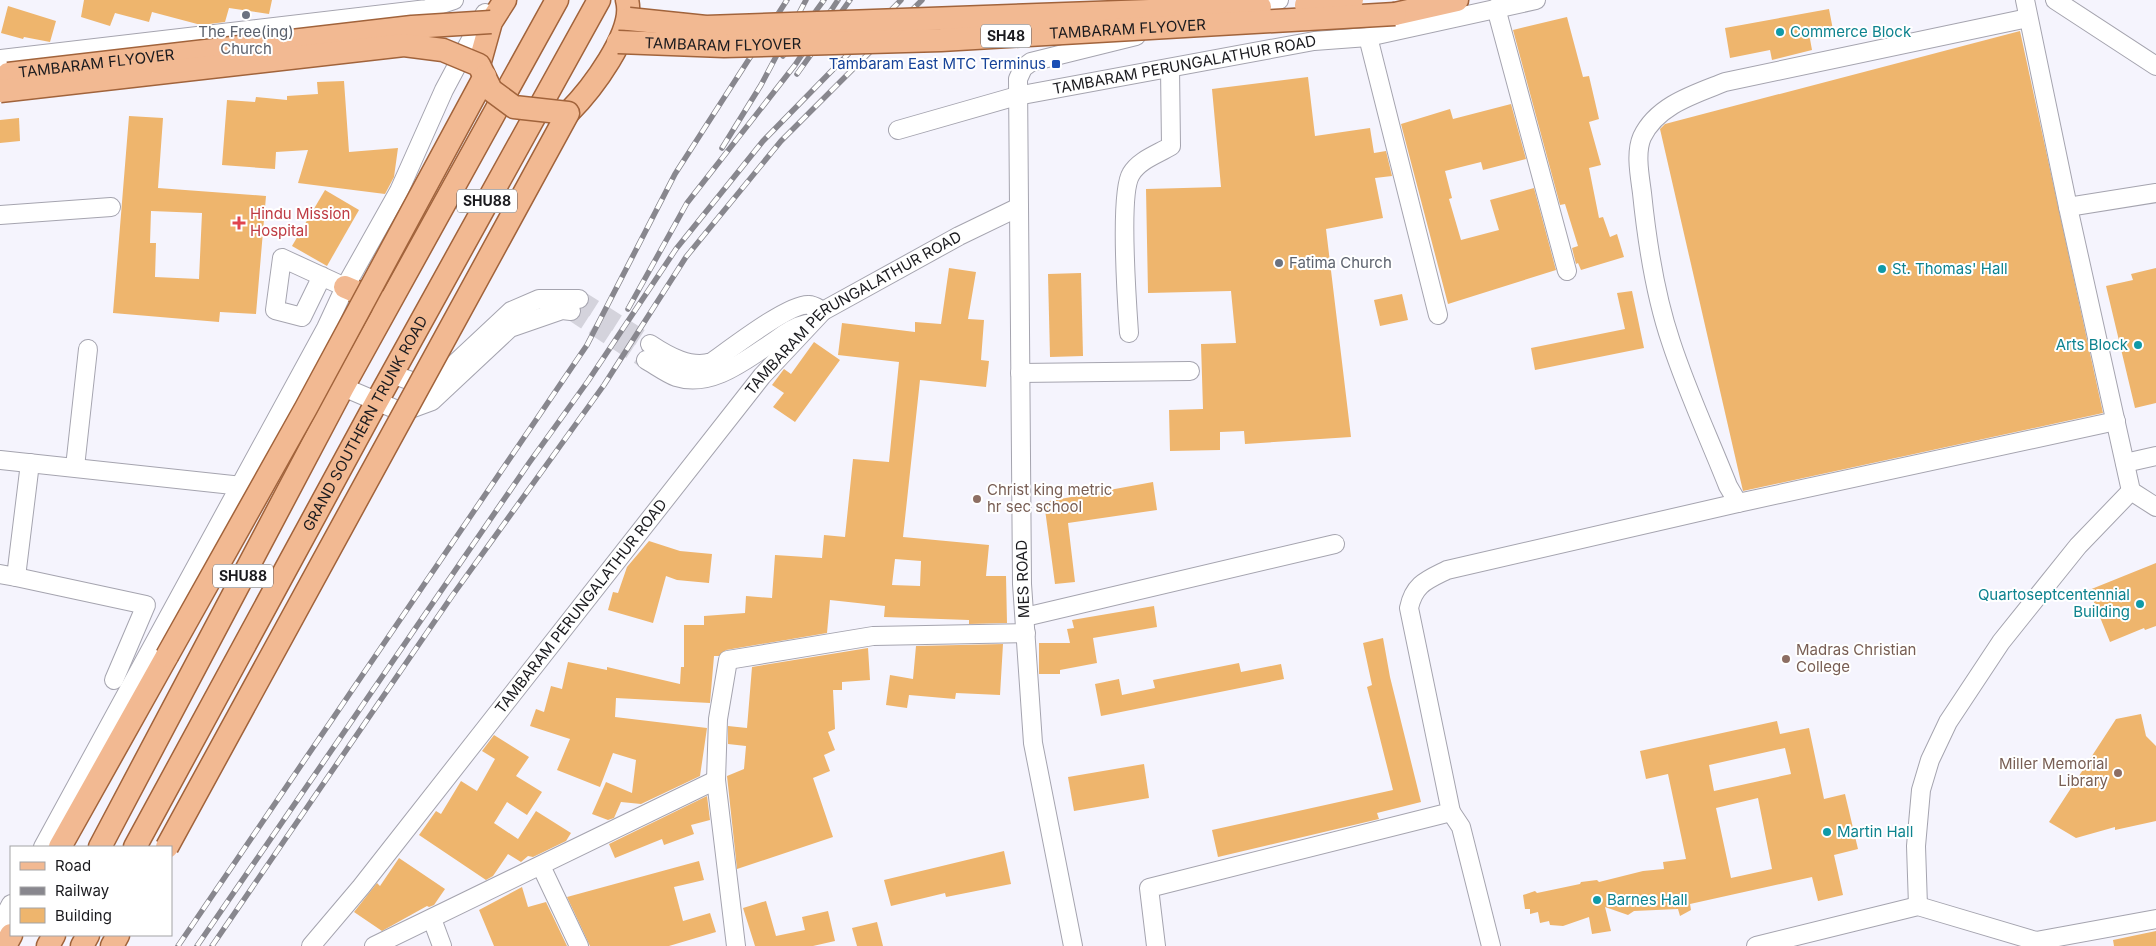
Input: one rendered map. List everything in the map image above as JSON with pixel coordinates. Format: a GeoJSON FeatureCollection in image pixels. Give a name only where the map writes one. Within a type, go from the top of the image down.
{"type":"FeatureCollection","features":[{"type":"Feature","properties":{"kind":"main road"},"geometry":{"type":"LineString","coordinates":[[61,846],[302,417],[482,70],[491,22],[506,0]]}},
{"type":"Feature","properties":{"kind":"main road","name":"SHU88"},"geometry":{"type":"LineString","coordinates":[[101,846],[344,387],[557,0]]}},
{"type":"Feature","properties":{"kind":"main road","name":"GRAND SOUTHERN TRUNK ROAD"},"geometry":{"type":"LineString","coordinates":[[136,846],[391,374],[599,0]]}},
{"type":"Feature","properties":{"kind":"main road","name":"TAMBARAM FLYOVER"},"geometry":{"type":"LineString","coordinates":[[629,6],[706,27],[1301,5],[1352,0]]}},
{"type":"Feature","properties":{"kind":"main road","name":"TAMBARAM FLYOVER"},"geometry":{"type":"LineString","coordinates":[[618,42],[724,46],[941,40],[1395,14],[1457,0]]}},
{"type":"Feature","properties":{"kind":"main road"},"geometry":{"type":"LineString","coordinates":[[168,846],[568,114],[584,97],[605,68],[618,42],[629,6]]}},
{"type":"Feature","properties":{"kind":"main road","name":"TAMBARAM FLYOVER"},"geometry":{"type":"LineString","coordinates":[[0,75],[412,27],[491,22]]}},
{"type":"Feature","properties":{"kind":"main road","name":"TAMBARAM FLYOVER"},"geometry":{"type":"LineString","coordinates":[[0,90],[404,45],[443,50],[482,70]]}},
{"type":"Feature","properties":{"kind":"main road"},"geometry":{"type":"LineString","coordinates":[[482,70],[492,90],[514,107],[568,114]]}},
{"type":"Feature","properties":{"kind":"main road"},"geometry":{"type":"LineString","coordinates":[[345,287],[388,306]]}},
{"type":"Feature","properties":{"kind":"street"},"geometry":{"type":"LineString","coordinates":[[0,58],[427,8],[454,0]]}},
{"type":"Feature","properties":{"kind":"street"},"geometry":{"type":"LineString","coordinates":[[44,846],[242,486],[326,328],[345,287],[398,191],[444,90],[492,0]]}},
{"type":"Feature","properties":{"kind":"street"},"geometry":{"type":"LineString","coordinates":[[1115,0],[1121,40]]}},
{"type":"Feature","properties":{"kind":"street"},"geometry":{"type":"LineString","coordinates":[[1019,207],[1017,96],[1018,79],[1023,68],[1031,62],[1279,0]]}},
{"type":"Feature","properties":{"kind":"street","name":"TAMBARAM PERUNGALATHUR ROAD"},"geometry":{"type":"LineString","coordinates":[[898,130],[1017,96],[1314,41],[1368,37],[1536,0]]}},
{"type":"Feature","properties":{"kind":"street"},"geometry":{"type":"LineString","coordinates":[[2025,0],[2068,208],[2131,491],[2156,506]]}},
{"type":"Feature","properties":{"kind":"street"},"geometry":{"type":"LineString","coordinates":[[2056,0],[2156,66]]}},
{"type":"Feature","properties":{"kind":"street"},"geometry":{"type":"LineString","coordinates":[[1496,8],[1567,271]]}},
{"type":"Feature","properties":{"kind":"street"},"geometry":{"type":"LineString","coordinates":[[1738,503],[1728,486],[1670,341],[1657,287],[1644,216],[1639,166],[1642,138],[1655,117],[1685,98],[1725,82],[2028,18]]}},
{"type":"Feature","properties":{"kind":"street"},"geometry":{"type":"LineString","coordinates":[[1368,37],[1438,314]]}},
{"type":"Feature","properties":{"kind":"street"},"geometry":{"type":"LineString","coordinates":[[1128,333],[1125,248],[1126,183],[1132,172],[1142,162],[1172,146],[1170,68]]}},
{"type":"Feature","properties":{"kind":"street"},"geometry":{"type":"LineString","coordinates":[[2068,208],[2156,193]]}},
{"type":"Feature","properties":{"kind":"street"},"geometry":{"type":"LineString","coordinates":[[0,215],[111,207]]}},
{"type":"Feature","properties":{"kind":"street","name":"TAMBARAM PERUNGALATHUR ROAD"},"geometry":{"type":"LineString","coordinates":[[311,946],[361,887],[762,376],[818,317],[959,236],[1019,207]]}},
{"type":"Feature","properties":{"kind":"street","name":"MES ROAD"},"geometry":{"type":"LineString","coordinates":[[1019,207],[1022,584],[1033,743],[1073,946]]}},
{"type":"Feature","properties":{"kind":"street"},"geometry":{"type":"LineString","coordinates":[[322,276],[345,287]]}},
{"type":"Feature","properties":{"kind":"street"},"geometry":{"type":"LineString","coordinates":[[344,387],[376,403],[402,412],[432,401],[510,328],[575,305],[539,299],[511,311],[433,384],[426,386],[391,374]]}},
{"type":"Feature","properties":{"kind":"street"},"geometry":{"type":"LineString","coordinates":[[648,352],[675,377],[707,380],[746,360],[795,326],[818,317]]}},
{"type":"Feature","properties":{"kind":"street"},"geometry":{"type":"LineString","coordinates":[[75,468],[88,349]]}},
{"type":"Feature","properties":{"kind":"street"},"geometry":{"type":"LineString","coordinates":[[1020,373],[1190,371]]}},
{"type":"Feature","properties":{"kind":"street"},"geometry":{"type":"LineString","coordinates":[[1492,946],[1461,827],[1451,812],[1413,631],[1409,608],[1412,593],[1425,581],[1447,570],[1738,503],[2116,421]]}},
{"type":"Feature","properties":{"kind":"street"},"geometry":{"type":"LineString","coordinates":[[2125,463],[2156,456]]}},
{"type":"Feature","properties":{"kind":"street"},"geometry":{"type":"LineString","coordinates":[[0,460],[242,486]]}},
{"type":"Feature","properties":{"kind":"street"},"geometry":{"type":"LineString","coordinates":[[30,463],[8,576],[146,606],[114,680]]}},
{"type":"Feature","properties":{"kind":"street"},"geometry":{"type":"LineString","coordinates":[[1918,906],[1916,846],[1921,790],[1930,760],[1948,722],[2001,642],[2078,546],[2131,491]]}},
{"type":"Feature","properties":{"kind":"street"},"geometry":{"type":"LineString","coordinates":[[736,946],[716,780],[718,719],[728,660],[874,636],[1025,625],[1335,544]]}},
{"type":"Feature","properties":{"kind":"street"},"geometry":{"type":"LineString","coordinates":[[374,946],[432,920],[716,780]]}},
{"type":"Feature","properties":{"kind":"street"},"geometry":{"type":"LineString","coordinates":[[1156,946],[1149,888],[1451,812]]}},
{"type":"Feature","properties":{"kind":"street"},"geometry":{"type":"LineString","coordinates":[[542,866],[579,946]]}},
{"type":"Feature","properties":{"kind":"street"},"geometry":{"type":"LineString","coordinates":[[4,946],[2,921],[10,906]]}},
{"type":"Feature","properties":{"kind":"street"},"geometry":{"type":"LineString","coordinates":[[1756,946],[1918,906],[2036,942],[2156,919]]}},
{"type":"Feature","properties":{"kind":"street"},"geometry":{"type":"LineString","coordinates":[[432,920],[442,946]]}},
{"type":"Feature","properties":{"kind":"building"},"geometry":{"type":"Polygon","coordinates":[[[84,0],[272,0],[269,14],[229,8],[225,22],[201,25],[152,12],[149,22],[115,13],[110,26],[81,17],[84,0]]]}},
{"type":"Feature","properties":{"kind":"building"},"geometry":{"type":"Polygon","coordinates":[[[8,6],[56,21],[50,42],[24,37],[23,39],[1,33],[8,6]]]}},
{"type":"Feature","properties":{"kind":"building","name":"Commerce Block"},"geometry":{"type":"Polygon","coordinates":[[[1829,9],[1834,35],[1810,39],[1812,50],[1772,60],[1770,50],[1730,58],[1725,28],[1829,9]]]}},
{"type":"Feature","properties":{"kind":"building"},"geometry":{"type":"Polygon","coordinates":[[[1567,17],[1583,77],[1589,76],[1599,119],[1589,122],[1601,165],[1589,168],[1599,218],[1603,217],[1610,237],[1617,234],[1624,257],[1581,270],[1578,263],[1576,264],[1572,248],[1578,246],[1565,204],[1560,205],[1513,30],[1567,17]]]}},
{"type":"Feature","properties":{"kind":"building","name":"St. Thomas' Hall"},"geometry":{"type":"Polygon","coordinates":[[[2020,31],[2103,413],[1743,491],[1660,129],[1665,124],[2020,31]]]}},
{"type":"Feature","properties":{"kind":"building","name":"Fatima Church"},"geometry":{"type":"Polygon","coordinates":[[[1308,77],[1315,136],[1370,128],[1374,153],[1386,151],[1392,176],[1375,178],[1383,218],[1326,229],[1351,437],[1245,444],[1244,431],[1220,432],[1220,450],[1170,451],[1169,410],[1203,409],[1201,344],[1236,343],[1231,291],[1148,293],[1146,189],[1221,187],[1212,89],[1308,77]]]}},
{"type":"Feature","properties":{"kind":"building"},"geometry":{"type":"Polygon","coordinates":[[[344,81],[349,152],[398,148],[394,177],[385,194],[298,183],[308,150],[276,152],[275,169],[222,165],[227,100],[255,102],[256,97],[287,100],[287,96],[318,94],[317,82],[344,81]]]}},
{"type":"Feature","properties":{"kind":"building"},"geometry":{"type":"Polygon","coordinates":[[[1511,104],[1526,159],[1483,170],[1481,162],[1445,171],[1452,198],[1449,199],[1461,240],[1499,230],[1490,200],[1534,188],[1556,270],[1448,304],[1401,124],[1450,109],[1453,119],[1511,104]]]}},
{"type":"Feature","properties":{"kind":"building","name":"Hindu Mission Hospital"},"geometry":{"type":"Polygon","coordinates":[[[129,116],[163,118],[158,188],[266,196],[256,314],[220,312],[219,322],[113,313],[129,116]],[[151,211],[150,243],[156,243],[155,277],[199,279],[202,213],[151,211]]]}},
{"type":"Feature","properties":{"kind":"building"},"geometry":{"type":"Polygon","coordinates":[[[19,118],[20,141],[0,143],[0,120],[19,118]]]}},
{"type":"Feature","properties":{"kind":"building"},"geometry":{"type":"Polygon","coordinates":[[[325,190],[359,210],[327,266],[292,246],[325,190]]]}},
{"type":"Feature","properties":{"kind":"building"},"geometry":{"type":"Polygon","coordinates":[[[949,268],[976,272],[968,319],[984,320],[981,360],[989,361],[986,387],[920,380],[903,537],[989,545],[986,576],[1006,576],[1007,623],[969,624],[969,620],[884,617],[885,606],[830,600],[827,633],[726,650],[719,656],[714,656],[710,703],[616,698],[615,717],[707,728],[700,776],[641,804],[621,802],[614,818],[608,820],[592,814],[606,782],[632,793],[636,760],[613,753],[600,787],[557,770],[570,739],[530,726],[536,709],[544,712],[551,686],[562,689],[568,662],[607,670],[607,667],[680,684],[681,667],[684,667],[684,625],[704,625],[704,616],[745,613],[746,596],[772,598],[775,555],[822,558],[824,535],[845,537],[853,459],[889,462],[899,362],[838,355],[842,323],[915,332],[915,322],[941,324],[949,268]],[[895,559],[892,585],[920,586],[921,561],[895,559]]]}},
{"type":"Feature","properties":{"kind":"building","name":"Arts Block"},"geometry":{"type":"Polygon","coordinates":[[[2156,268],[2156,403],[2135,408],[2106,286],[2133,280],[2131,274],[2156,268]]]}},
{"type":"Feature","properties":{"kind":"building"},"geometry":{"type":"Polygon","coordinates":[[[1081,273],[1083,356],[1050,357],[1048,274],[1081,273]]]}},
{"type":"Feature","properties":{"kind":"building"},"geometry":{"type":"Polygon","coordinates":[[[1632,291],[1644,348],[1535,370],[1531,348],[1625,329],[1617,293],[1632,291]]]}},
{"type":"Feature","properties":{"kind":"building"},"geometry":{"type":"Polygon","coordinates":[[[1402,294],[1408,320],[1380,326],[1374,300],[1402,294]]]}},
{"type":"Feature","properties":{"kind":"building"},"geometry":{"type":"Polygon","coordinates":[[[814,342],[840,360],[795,422],[773,407],[784,393],[772,385],[784,369],[791,374],[814,342]]]}},
{"type":"Feature","properties":{"kind":"building"},"geometry":{"type":"Polygon","coordinates":[[[1153,482],[1157,510],[1068,523],[1075,582],[1055,584],[1044,502],[1153,482]]]}},
{"type":"Feature","properties":{"kind":"building"},"geometry":{"type":"Polygon","coordinates":[[[649,541],[680,551],[712,554],[709,583],[677,580],[666,576],[653,623],[608,610],[613,592],[618,593],[627,567],[649,541]]]}},
{"type":"Feature","properties":{"kind":"building","name":"Quartoseptcentennial Building"},"geometry":{"type":"Polygon","coordinates":[[[2156,563],[2156,626],[2145,630],[2144,628],[2110,642],[2089,590],[2156,563]]]}},
{"type":"Feature","properties":{"kind":"building"},"geometry":{"type":"Polygon","coordinates":[[[1154,606],[1157,627],[1093,638],[1097,663],[1060,670],[1060,674],[1039,674],[1039,643],[1070,643],[1067,629],[1074,628],[1072,620],[1154,606]]]}},
{"type":"Feature","properties":{"kind":"building"},"geometry":{"type":"Polygon","coordinates":[[[1383,638],[1390,677],[1421,802],[1377,813],[1379,819],[1218,857],[1212,830],[1393,790],[1367,687],[1372,685],[1363,643],[1383,638]]]}},
{"type":"Feature","properties":{"kind":"building"},"geometry":{"type":"Polygon","coordinates":[[[1003,644],[1000,695],[956,693],[955,699],[909,695],[907,708],[886,705],[890,675],[913,679],[916,646],[1003,644]]]}},
{"type":"Feature","properties":{"kind":"building"},"geometry":{"type":"Polygon","coordinates":[[[868,648],[870,680],[842,682],[842,690],[833,690],[835,729],[828,732],[835,750],[824,755],[830,771],[813,778],[833,837],[737,869],[727,776],[744,769],[746,746],[728,744],[728,726],[747,728],[752,667],[868,648]]]}},
{"type":"Feature","properties":{"kind":"building"},"geometry":{"type":"Polygon","coordinates":[[[1239,663],[1241,672],[1281,664],[1284,679],[1101,716],[1095,684],[1119,679],[1122,695],[1155,688],[1153,680],[1239,663]]]}},
{"type":"Feature","properties":{"kind":"building","name":"Miller Memorial Library"},"geometry":{"type":"Polygon","coordinates":[[[2141,714],[2146,736],[2156,746],[2156,821],[2115,830],[2115,827],[2076,838],[2049,822],[2116,719],[2141,714]]]}},
{"type":"Feature","properties":{"kind":"building"},"geometry":{"type":"Polygon","coordinates":[[[1777,721],[1780,734],[1809,728],[1824,799],[1845,794],[1858,849],[1834,855],[1843,895],[1818,901],[1812,877],[1690,904],[1691,910],[1680,916],[1678,909],[1634,911],[1628,915],[1605,907],[1611,931],[1592,934],[1589,917],[1563,926],[1550,925],[1549,921],[1540,923],[1538,912],[1530,914],[1530,909],[1525,909],[1523,895],[1535,891],[1537,893],[1580,884],[1581,882],[1597,880],[1599,882],[1643,871],[1664,869],[1663,862],[1686,859],[1668,774],[1646,779],[1640,751],[1777,721]],[[1785,748],[1709,765],[1714,791],[1791,774],[1785,748]],[[1758,798],[1716,808],[1731,878],[1772,869],[1758,798]]]}},
{"type":"Feature","properties":{"kind":"building"},"geometry":{"type":"Polygon","coordinates":[[[494,735],[529,757],[516,776],[542,792],[527,815],[507,802],[494,823],[518,839],[536,811],[571,833],[566,841],[533,857],[528,856],[521,862],[508,854],[493,876],[486,880],[419,835],[436,811],[441,814],[461,781],[477,791],[495,759],[482,751],[494,735]]]}},
{"type":"Feature","properties":{"kind":"building"},"geometry":{"type":"Polygon","coordinates":[[[1144,764],[1149,798],[1074,811],[1068,777],[1144,764]]]}},
{"type":"Feature","properties":{"kind":"building"},"geometry":{"type":"Polygon","coordinates":[[[707,796],[710,820],[691,825],[694,834],[664,845],[662,839],[615,858],[609,844],[707,796]]]}},
{"type":"Feature","properties":{"kind":"building"},"geometry":{"type":"Polygon","coordinates":[[[1004,851],[1011,884],[946,897],[945,893],[891,906],[884,880],[1004,851]]]}},
{"type":"Feature","properties":{"kind":"building"},"geometry":{"type":"Polygon","coordinates":[[[399,858],[445,889],[434,905],[427,906],[382,931],[354,912],[377,883],[380,886],[399,858]]]}},
{"type":"Feature","properties":{"kind":"building"},"geometry":{"type":"Polygon","coordinates":[[[699,861],[704,880],[674,887],[683,921],[710,913],[716,932],[669,946],[590,946],[567,897],[699,861]]]}},
{"type":"Feature","properties":{"kind":"building"},"geometry":{"type":"Polygon","coordinates":[[[522,887],[528,907],[546,902],[567,946],[494,946],[479,910],[522,887]]]}},
{"type":"Feature","properties":{"kind":"building"},"geometry":{"type":"Polygon","coordinates":[[[766,901],[776,936],[805,930],[802,917],[828,911],[835,941],[813,946],[755,946],[743,908],[766,901]]]}},
{"type":"Feature","properties":{"kind":"building"},"geometry":{"type":"Polygon","coordinates":[[[877,922],[883,946],[857,946],[852,928],[877,922]]]}},
{"type":"Feature","properties":{"kind":"building"},"geometry":{"type":"Polygon","coordinates":[[[2156,931],[2156,946],[2114,946],[2113,940],[2156,931]]]}},
{"type":"Feature","properties":{"kind":"tunnel"},"geometry":{"type":"LineString","coordinates":[[579,299],[650,344]]}},
{"type":"Feature","properties":{"kind":"tunnel"},"geometry":{"type":"LineString","coordinates":[[571,311],[646,360]]}},
{"type":"Feature","properties":{"kind":"railway"},"geometry":{"type":"LineString","coordinates":[[178,946],[587,345],[675,174],[787,0]]}},
{"type":"Feature","properties":{"kind":"railway"},"geometry":{"type":"LineString","coordinates":[[722,148],[761,85],[806,0]]}},
{"type":"Feature","properties":{"kind":"railway"},"geometry":{"type":"LineString","coordinates":[[783,56],[824,0]]}},
{"type":"Feature","properties":{"kind":"railway"},"geometry":{"type":"LineString","coordinates":[[628,309],[687,203],[795,65],[838,0]]}},
{"type":"Feature","properties":{"kind":"railway"},"geometry":{"type":"LineString","coordinates":[[797,74],[850,0]]}},
{"type":"Feature","properties":{"kind":"railway"},"geometry":{"type":"LineString","coordinates":[[197,946],[529,463],[588,381],[676,249],[763,141],[901,0]]}},
{"type":"Feature","properties":{"kind":"railway"},"geometry":{"type":"LineString","coordinates":[[212,946],[452,596],[604,385],[686,257],[781,141],[922,0]]}},
{"type":"Feature","properties":{"kind":"place","name":"The Free(ing) Church"},"geometry":{"type":"Point","coordinates":[246,15]}},
{"type":"Feature","properties":{"kind":"place","name":"Commerce Block"},"geometry":{"type":"Point","coordinates":[1780,32]}},
{"type":"Feature","properties":{"kind":"place","name":"Tambaram East MTC Terminus"},"geometry":{"type":"Point","coordinates":[1056,64]}},
{"type":"Feature","properties":{"kind":"place","name":"Hindu Mission Hospital"},"geometry":{"type":"Point","coordinates":[239,223]}},
{"type":"Feature","properties":{"kind":"place","name":"Fatima Church"},"geometry":{"type":"Point","coordinates":[1279,263]}},
{"type":"Feature","properties":{"kind":"place","name":"St. Thomas' Hall"},"geometry":{"type":"Point","coordinates":[1882,269]}},
{"type":"Feature","properties":{"kind":"place","name":"Arts Block"},"geometry":{"type":"Point","coordinates":[2138,345]}},
{"type":"Feature","properties":{"kind":"place","name":"Christ king metric hr sec school"},"geometry":{"type":"Point","coordinates":[977,499]}},
{"type":"Feature","properties":{"kind":"place","name":"Quartoseptcentennial Building"},"geometry":{"type":"Point","coordinates":[2140,604]}},
{"type":"Feature","properties":{"kind":"place","name":"Madras Christian College"},"geometry":{"type":"Point","coordinates":[1786,659]}},
{"type":"Feature","properties":{"kind":"place","name":"Miller Memorial Library"},"geometry":{"type":"Point","coordinates":[2118,773]}},
{"type":"Feature","properties":{"kind":"place","name":"Martin Hall"},"geometry":{"type":"Point","coordinates":[1827,832]}},
{"type":"Feature","properties":{"kind":"place","name":"Barnes Hall"},"geometry":{"type":"Point","coordinates":[1597,900]}}]}
